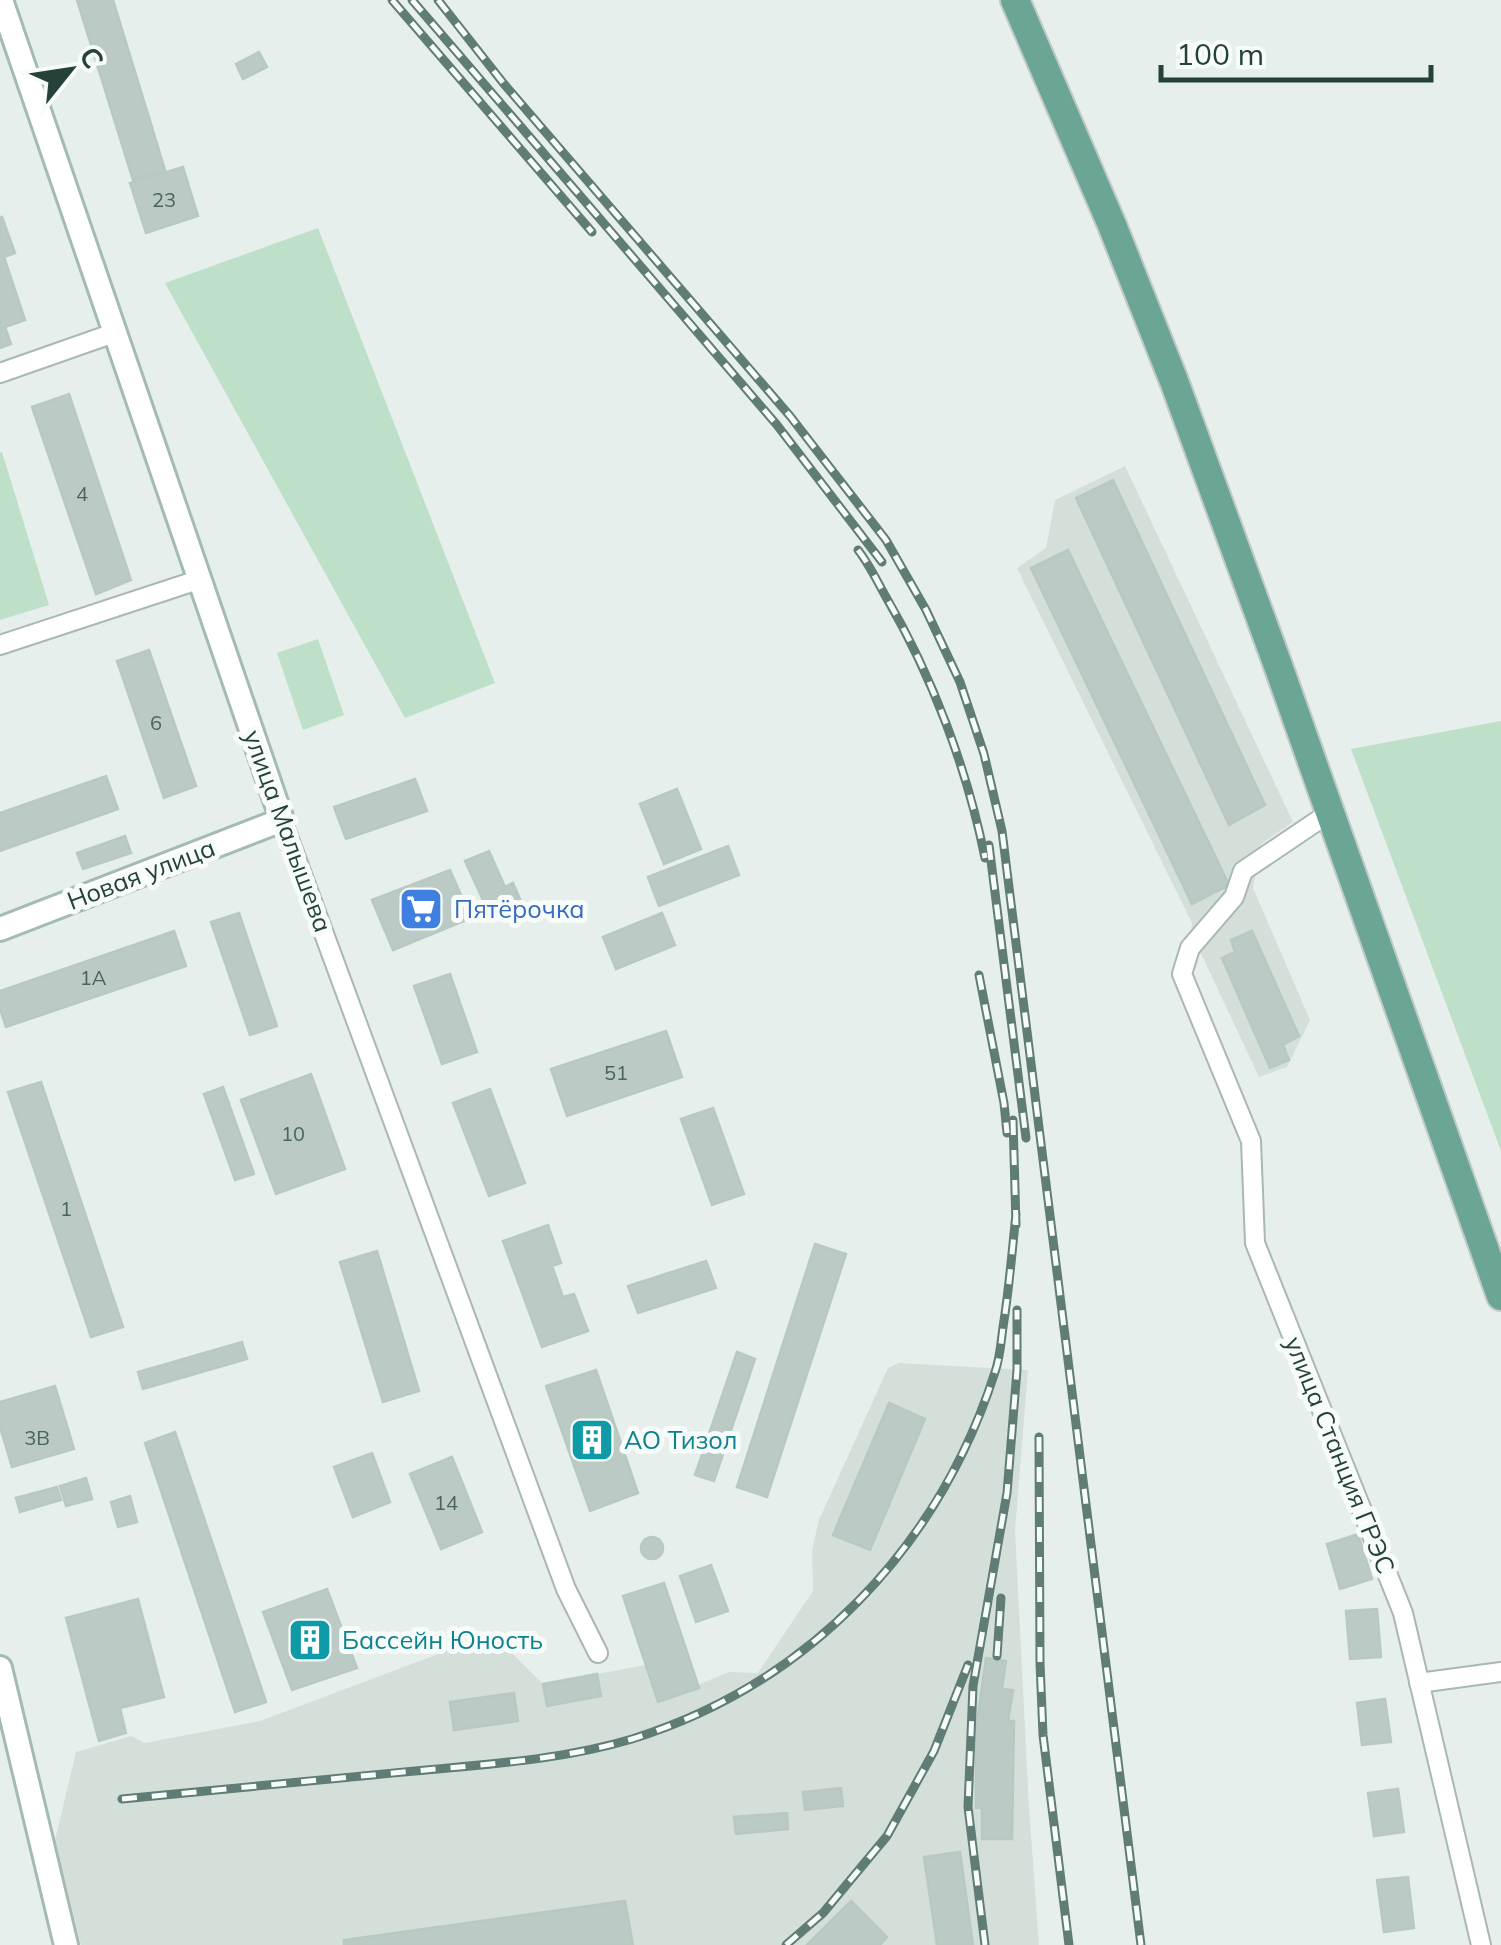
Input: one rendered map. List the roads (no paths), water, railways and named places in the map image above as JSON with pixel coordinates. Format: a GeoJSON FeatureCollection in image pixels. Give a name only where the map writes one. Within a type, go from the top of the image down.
{"type":"FeatureCollection","features":[{"type":"Feature","properties":{"kind":"main road","name":"улица Малышева"},"geometry":{"type":"LineString","coordinates":[[1,0],[282,820]]}},
{"type":"Feature","properties":{"kind":"main road"},"geometry":{"type":"LineString","coordinates":[[1015,0],[1174,381],[1501,1296]]}},
{"type":"Feature","properties":{"kind":"main road","name":"Новая улица"},"geometry":{"type":"LineString","coordinates":[[0,928],[282,820]]}},
{"type":"Feature","properties":{"kind":"main road"},"geometry":{"type":"LineString","coordinates":[[0,1668],[66,1945]]}},
{"type":"Feature","properties":{"kind":"street"},"geometry":{"type":"LineString","coordinates":[[0,373],[114,333]]}},
{"type":"Feature","properties":{"kind":"street"},"geometry":{"type":"LineString","coordinates":[[0,646],[202,579]]}},
{"type":"Feature","properties":{"kind":"street","name":"улица Станция ГРЭС"},"geometry":{"type":"LineString","coordinates":[[1329,813],[1243,871],[1234,898],[1190,948],[1182,974],[1251,1141],[1255,1243],[1403,1613],[1481,1945]]}},
{"type":"Feature","properties":{"kind":"street","name":"улица Малышева"},"geometry":{"type":"LineString","coordinates":[[282,820],[566,1589],[598,1653]]}},
{"type":"Feature","properties":{"kind":"street"},"geometry":{"type":"LineString","coordinates":[[1420,1683],[1501,1672]]}},
{"type":"Feature","properties":{"kind":"railway"},"geometry":{"type":"LineString","coordinates":[[392,0],[592,232]]}},
{"type":"Feature","properties":{"kind":"railway"},"geometry":{"type":"LineString","coordinates":[[412,0],[777,425],[882,562]]}},
{"type":"Feature","properties":{"kind":"railway"},"geometry":{"type":"LineString","coordinates":[[438,0],[504,84],[790,416],[886,540],[926,610],[960,682],[984,754],[1002,831],[1141,1945]]}},
{"type":"Feature","properties":{"kind":"railway"},"geometry":{"type":"LineString","coordinates":[[858,550],[903,627],[933,691],[958,757],[985,858]]}},
{"type":"Feature","properties":{"kind":"railway"},"geometry":{"type":"LineString","coordinates":[[989,845],[1026,1138]]}},
{"type":"Feature","properties":{"kind":"railway"},"geometry":{"type":"LineString","coordinates":[[979,975],[1007,1133]]}},
{"type":"Feature","properties":{"kind":"railway"},"geometry":{"type":"LineString","coordinates":[[1013,1120],[1016,1225]]}},
{"type":"Feature","properties":{"kind":"railway"},"geometry":{"type":"LineString","coordinates":[[122,1799],[552,1757],[632,1739],[696,1715],[756,1683],[810,1645],[859,1600],[902,1551],[940,1495],[971,1436],[997,1367],[1016,1214]]}},
{"type":"Feature","properties":{"kind":"railway"},"geometry":{"type":"LineString","coordinates":[[985,1945],[968,1807],[973,1686],[1007,1493],[1017,1370],[1017,1310]]}},
{"type":"Feature","properties":{"kind":"railway"},"geometry":{"type":"LineString","coordinates":[[1039,1437],[1043,1735],[1069,1945]]}},
{"type":"Feature","properties":{"kind":"railway"},"geometry":{"type":"LineString","coordinates":[[997,1656],[1001,1598]]}},
{"type":"Feature","properties":{"kind":"railway"},"geometry":{"type":"LineString","coordinates":[[786,1945],[823,1913],[887,1836],[934,1751],[968,1665]]}},
{"type":"Feature","properties":{"kind":"place","name":"Пятёрочка"},"geometry":{"type":"Point","coordinates":[421,909]}},
{"type":"Feature","properties":{"kind":"place","name":"АО Тизол"},"geometry":{"type":"Point","coordinates":[592,1440]}},
{"type":"Feature","properties":{"kind":"place","name":"Бассейн Юность"},"geometry":{"type":"Point","coordinates":[310,1640]}}]}
